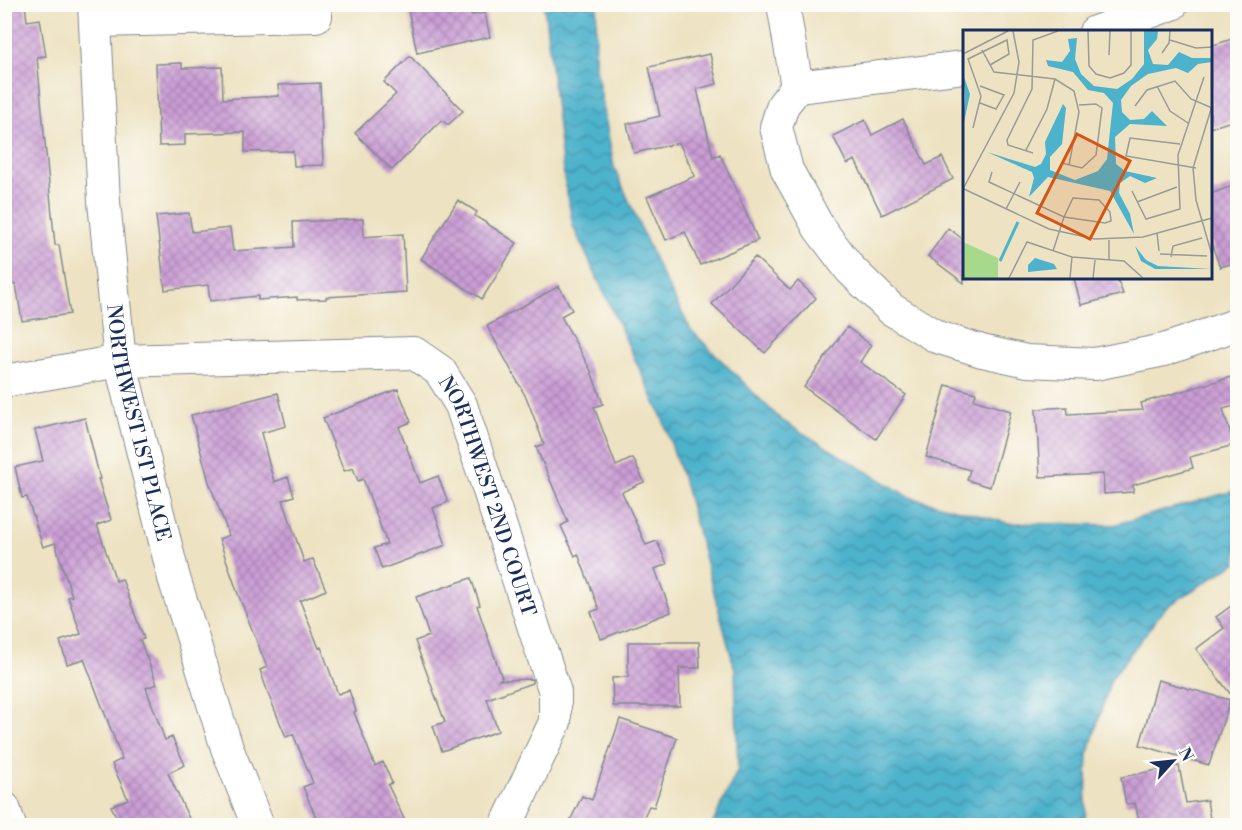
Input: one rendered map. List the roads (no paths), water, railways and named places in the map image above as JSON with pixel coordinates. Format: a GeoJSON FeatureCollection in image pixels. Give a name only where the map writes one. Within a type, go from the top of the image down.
{"type":"FeatureCollection","features":[{"type":"Feature","properties":{"kind":"street"},"geometry":{"type":"LineString","coordinates":[[783,4],[797,87]]}},
{"type":"Feature","properties":{"kind":"street"},"geometry":{"type":"LineString","coordinates":[[1100,30],[1172,4]]}},
{"type":"Feature","properties":{"kind":"street"},"geometry":{"type":"LineString","coordinates":[[95,13],[316,16]]}},
{"type":"Feature","properties":{"kind":"street","name":"NORTHWEST 1ST PLACE"},"geometry":{"type":"LineString","coordinates":[[95,13],[104,202],[120,361],[174,578],[227,748],[258,825]]}},
{"type":"Feature","properties":{"kind":"street"},"geometry":{"type":"LineString","coordinates":[[963,67],[797,87],[783,105],[776,128],[787,170],[813,219],[850,269],[891,309],[937,337],[982,351],[1027,361],[1095,364],[1164,350],[1238,324]]}},
{"type":"Feature","properties":{"kind":"street","name":"NORTHWEST 2ND COURT"},"geometry":{"type":"LineString","coordinates":[[4,381],[120,361],[414,353],[440,371],[461,405],[555,692],[555,722],[506,825]]}},
{"type":"Feature","properties":{"kind":"street"},"geometry":{"type":"LineString","coordinates":[[4,808],[10,825]]}},
{"type":"Feature","properties":{"kind":"water"},"geometry":{"type":"Polygon","coordinates":[[[544,5],[597,5],[595,62],[614,167],[658,267],[691,330],[781,420],[909,497],[1008,523],[1114,525],[1237,490],[1237,562],[1165,608],[1111,679],[1088,754],[1085,825],[712,825],[738,769],[735,670],[686,489],[664,422],[573,226],[563,171],[544,5]]]}}]}
